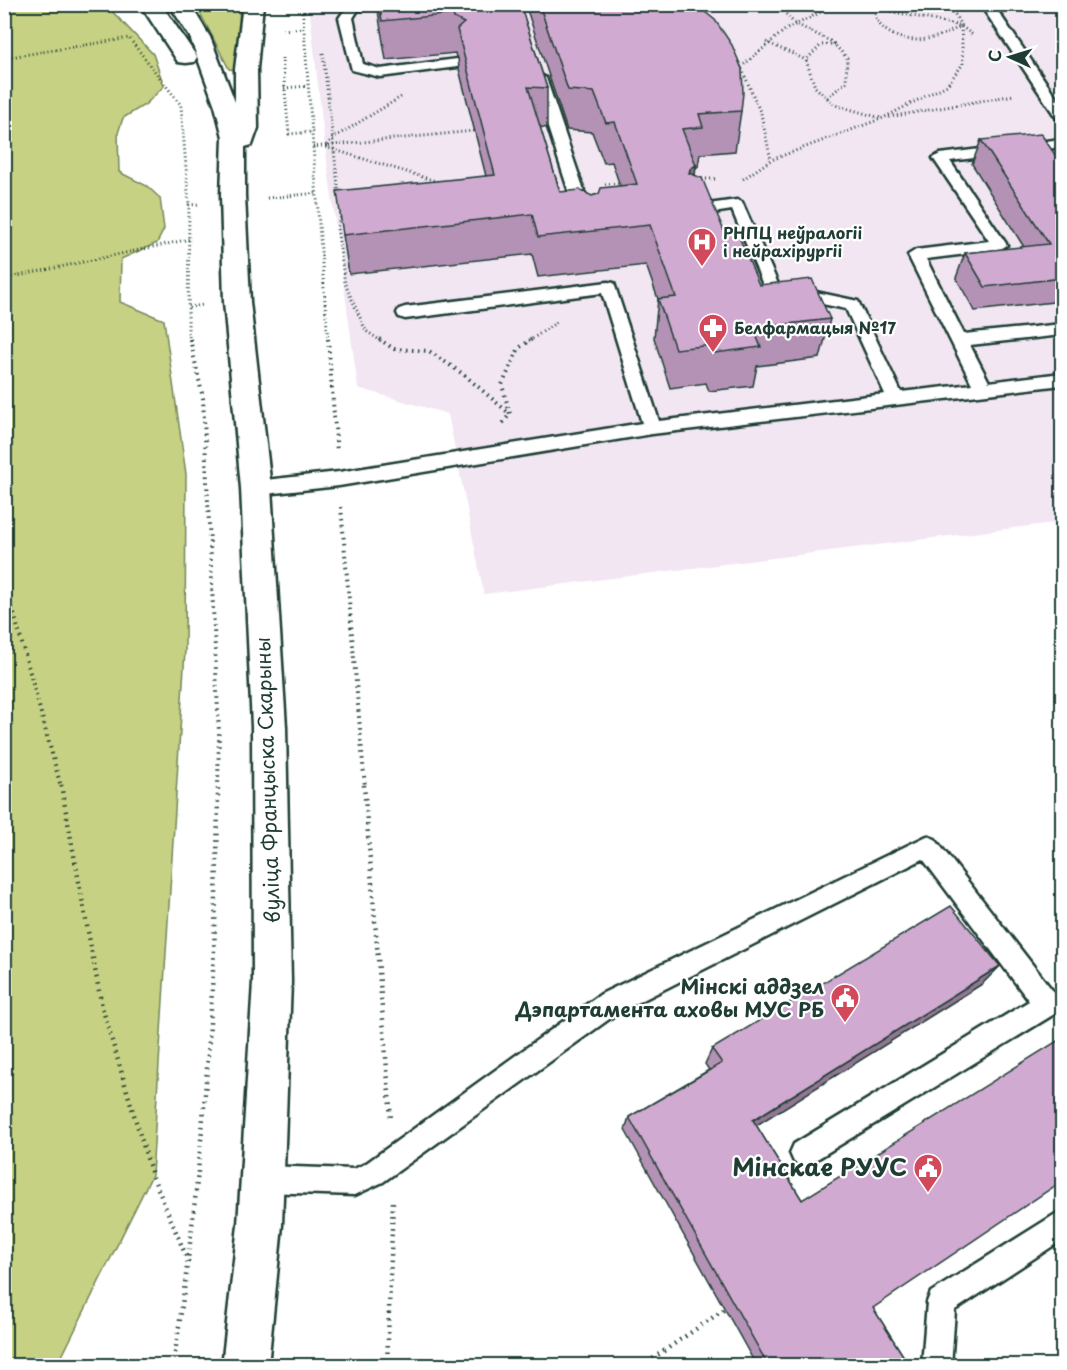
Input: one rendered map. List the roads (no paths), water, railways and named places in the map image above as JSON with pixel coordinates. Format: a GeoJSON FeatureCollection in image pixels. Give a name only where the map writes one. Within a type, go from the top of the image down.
{"type":"FeatureCollection","features":[{"type":"Feature","properties":{"kind":"main road","name":"вуліца Францыска Скарыны"},"geometry":{"type":"LineString","coordinates":[[150,4],[182,49],[209,105],[233,189]]}},
{"type":"Feature","properties":{"kind":"main road","name":"вуліца Францыска Скарыны"},"geometry":{"type":"LineString","coordinates":[[179,4],[200,37],[226,106],[234,137],[233,189],[237,302],[256,488],[269,728],[273,876],[272,982],[263,1179],[244,1365]]}},
{"type":"Feature","properties":{"kind":"main road"},"geometry":{"type":"LineString","coordinates":[[233,189],[247,128],[246,69],[253,4]]}},
{"type":"Feature","properties":{"kind":"lane"},"geometry":{"type":"LineString","coordinates":[[378,4],[354,7],[346,18],[357,67],[380,73],[457,63]]}},
{"type":"Feature","properties":{"kind":"lane"},"geometry":{"type":"LineString","coordinates":[[987,4],[1062,117]]}},
{"type":"Feature","properties":{"kind":"lane"},"geometry":{"type":"LineString","coordinates":[[534,63],[589,229]]}},
{"type":"Feature","properties":{"kind":"lane"},"geometry":{"type":"LineString","coordinates":[[983,388],[916,255],[999,245],[940,158],[1062,143]]}},
{"type":"Feature","properties":{"kind":"lane"},"geometry":{"type":"LineString","coordinates":[[694,211],[737,205],[772,288],[852,305],[896,399]]}},
{"type":"Feature","properties":{"kind":"lane"},"geometry":{"type":"LineString","coordinates":[[602,270],[652,428]]}},
{"type":"Feature","properties":{"kind":"lane"},"geometry":{"type":"LineString","coordinates":[[405,313],[608,287]]}},
{"type":"Feature","properties":{"kind":"lane"},"geometry":{"type":"LineString","coordinates":[[959,340],[1062,328]]}},
{"type":"Feature","properties":{"kind":"lane"},"geometry":{"type":"LineString","coordinates":[[256,488],[339,478],[652,428],[1062,379]]}},
{"type":"Feature","properties":{"kind":"lane"},"geometry":{"type":"LineString","coordinates":[[263,1179],[355,1182],[374,1173],[610,1003],[927,846],[1047,1004],[803,1153]]}},
{"type":"Feature","properties":{"kind":"lane"},"geometry":{"type":"LineString","coordinates":[[936,1365],[941,1302],[1062,1224]]}},
{"type":"Feature","properties":{"kind":"place","name":"РНПЦ неўралогіі і нейрахірургіі"},"geometry":{"type":"Point","coordinates":[702,268]}},
{"type":"Feature","properties":{"kind":"place","name":"Белфармацыя №17"},"geometry":{"type":"Point","coordinates":[713,354]}},
{"type":"Feature","properties":{"kind":"place","name":"Мінскі аддзел Дэпартамента аховы МУС РБ"},"geometry":{"type":"Point","coordinates":[845,1024]}},
{"type":"Feature","properties":{"kind":"place","name":"Мінскае РУУС"},"geometry":{"type":"Point","coordinates":[928,1194]}}]}
